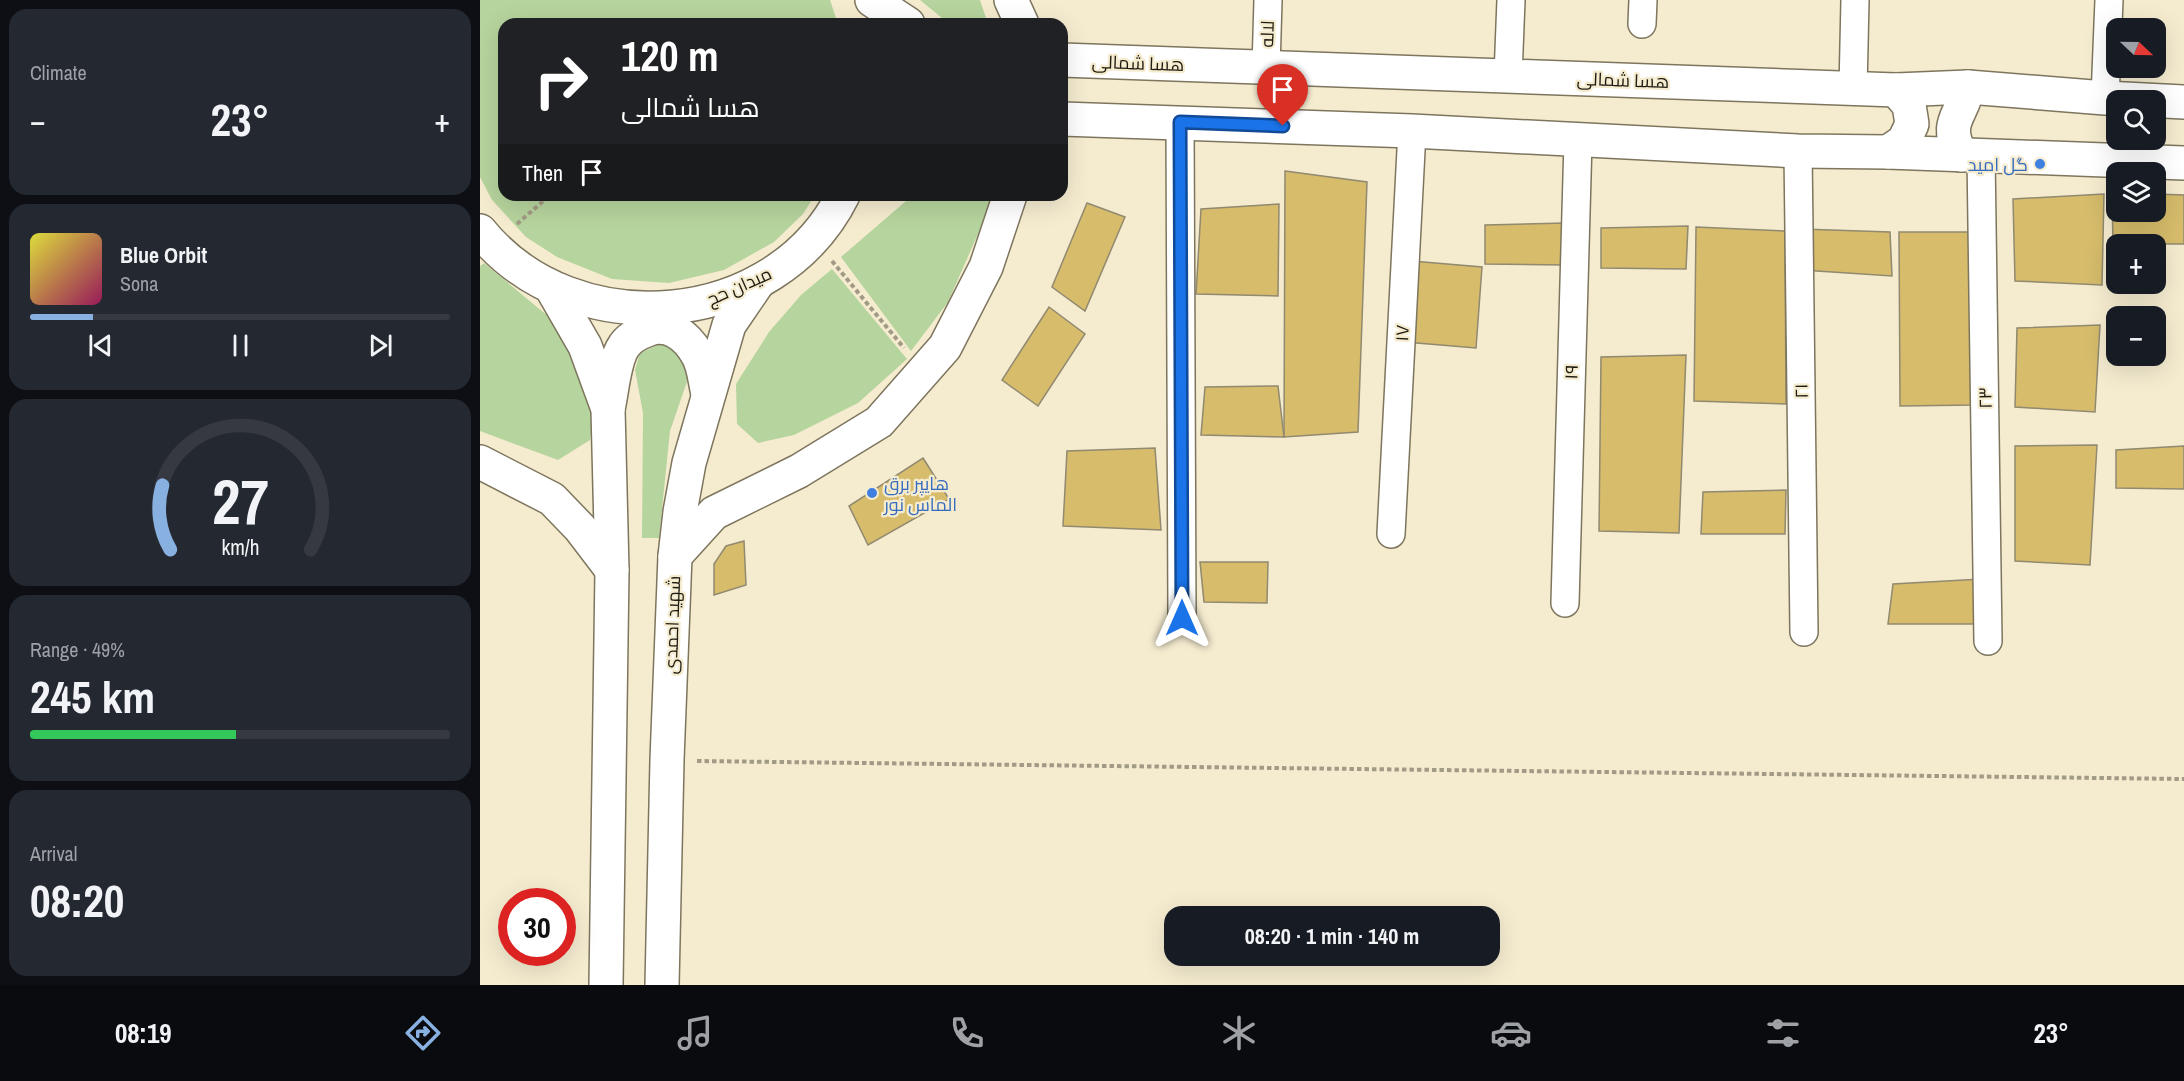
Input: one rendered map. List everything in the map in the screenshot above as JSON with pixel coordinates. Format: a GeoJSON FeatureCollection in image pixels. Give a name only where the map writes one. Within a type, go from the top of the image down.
{"type":"FeatureCollection","features":[{"type":"Feature","properties":{"kind":"main road"},"geometry":{"type":"LineString","coordinates":[[857,0],[863,18]]}},
{"type":"Feature","properties":{"kind":"main road"},"geometry":{"type":"LineString","coordinates":[[872,0],[899,18]]}},
{"type":"Feature","properties":{"kind":"main road"},"geometry":{"type":"LineString","coordinates":[[1011,0],[1019,18]]}},
{"type":"Feature","properties":{"kind":"main road","name":"هسا شمالی"},"geometry":{"type":"LineString","coordinates":[[1068,60],[1853,89],[1968,87],[2184,102]]}},
{"type":"Feature","properties":{"kind":"main road"},"geometry":{"type":"LineString","coordinates":[[1968,87],[1965,102],[1956,114],[1953,128],[1954,142],[1971,155]]}},
{"type":"Feature","properties":{"kind":"main road"},"geometry":{"type":"LineString","coordinates":[[1888,152],[1904,141],[1912,124],[1909,105],[1896,90]]}},
{"type":"Feature","properties":{"kind":"main road"},"geometry":{"type":"LineString","coordinates":[[1068,119],[1412,131],[1798,151],[2184,163]]}},
{"type":"Feature","properties":{"kind":"main road","name":"میدان حج"},"geometry":{"type":"LineString","coordinates":[[480,231],[492,245],[520,269],[551,287],[602,304],[656,309],[709,302],[759,281],[788,262],[813,238],[842,201]]}},
{"type":"Feature","properties":{"kind":"main road"},"geometry":{"type":"LineString","coordinates":[[675,556],[714,513],[800,471],[879,422],[945,347],[986,267],[1008,201]]}},
{"type":"Feature","properties":{"kind":"main road","name":"شهید احمدی"},"geometry":{"type":"LineString","coordinates":[[662,985],[666,760],[675,556],[680,512],[689,463],[729,325],[759,281]]}},
{"type":"Feature","properties":{"kind":"main road"},"geometry":{"type":"LineString","coordinates":[[551,287],[585,346],[608,409]]}},
{"type":"Feature","properties":{"kind":"main road"},"geometry":{"type":"LineString","coordinates":[[606,985],[612,570],[608,409],[620,356],[625,345],[637,334],[653,328],[674,330],[686,338],[698,355],[708,394]]}},
{"type":"Feature","properties":{"kind":"main road"},"geometry":{"type":"LineString","coordinates":[[480,462],[552,499],[580,528],[612,570]]}},
{"type":"Feature","properties":{"kind":"street","name":"لاله"},"geometry":{"type":"LineString","coordinates":[[1266,68],[1268,0]]}},
{"type":"Feature","properties":{"kind":"street"},"geometry":{"type":"LineString","coordinates":[[1508,76],[1511,0]]}},
{"type":"Feature","properties":{"kind":"street"},"geometry":{"type":"LineString","coordinates":[[1853,89],[1855,0]]}},
{"type":"Feature","properties":{"kind":"street"},"geometry":{"type":"LineString","coordinates":[[2105,98],[2109,0]]}},
{"type":"Feature","properties":{"kind":"street"},"geometry":{"type":"LineString","coordinates":[[1180,122],[1182,618]]}},
{"type":"Feature","properties":{"kind":"street","name":"۱۷"},"geometry":{"type":"LineString","coordinates":[[1391,534],[1412,131]]}},
{"type":"Feature","properties":{"kind":"street","name":"۱۹"},"geometry":{"type":"LineString","coordinates":[[1565,603],[1578,141]]}},
{"type":"Feature","properties":{"kind":"street","name":"۲۱"},"geometry":{"type":"LineString","coordinates":[[1798,151],[1804,632]]}},
{"type":"Feature","properties":{"kind":"street","name":"۲۳"},"geometry":{"type":"LineString","coordinates":[[1971,155],[1988,642]]}},
{"type":"Feature","properties":{"kind":"path"},"geometry":{"type":"LineString","coordinates":[[813,238],[923,372]]}},
{"type":"Feature","properties":{"kind":"path"},"geometry":{"type":"LineString","coordinates":[[666,760],[2184,779]]}},
{"type":"Feature","properties":{"kind":"green space"},"geometry":{"type":"Polygon","coordinates":[[[480,0],[830,0],[836,18],[498,18],[498,201],[811,201],[803,214],[774,242],[724,270],[669,283],[612,279],[557,257],[526,237],[492,200],[480,177],[480,0]]]}},
{"type":"Feature","properties":{"kind":"green space"},"geometry":{"type":"Polygon","coordinates":[[[920,0],[980,0],[986,18],[942,18],[920,0]]]}},
{"type":"Feature","properties":{"kind":"green space"},"geometry":{"type":"Polygon","coordinates":[[[906,201],[992,201],[948,302],[911,351],[841,257],[906,201]]]}},
{"type":"Feature","properties":{"kind":"green space"},"geometry":{"type":"Polygon","coordinates":[[[484,263],[560,326],[595,403],[590,440],[558,460],[480,431],[480,266],[484,263]]]}},
{"type":"Feature","properties":{"kind":"green space"},"geometry":{"type":"Polygon","coordinates":[[[832,269],[907,359],[858,403],[794,435],[758,443],[737,424],[736,384],[769,332],[801,295],[832,269]]]}},
{"type":"Feature","properties":{"kind":"green space"},"geometry":{"type":"Polygon","coordinates":[[[665,342],[686,353],[690,373],[670,431],[659,538],[642,538],[643,413],[635,370],[640,353],[665,342]]]}},
{"type":"Feature","properties":{"kind":"building"},"geometry":{"type":"Polygon","coordinates":[[[1285,171],[1367,182],[1358,432],[1284,437],[1285,171]]]}},
{"type":"Feature","properties":{"kind":"building"},"geometry":{"type":"Polygon","coordinates":[[[2104,194],[2102,285],[2015,281],[2013,199],[2104,194]]]}},
{"type":"Feature","properties":{"kind":"building"},"geometry":{"type":"Polygon","coordinates":[[[2166,194],[2184,195],[2184,244],[2166,244],[2166,234],[2113,234],[2113,222],[2166,222],[2166,194]]]}},
{"type":"Feature","properties":{"kind":"building"},"geometry":{"type":"Polygon","coordinates":[[[1087,203],[1125,217],[1085,311],[1052,287],[1087,203]]]}},
{"type":"Feature","properties":{"kind":"building"},"geometry":{"type":"Polygon","coordinates":[[[1279,204],[1278,296],[1196,294],[1201,209],[1279,204]]]}},
{"type":"Feature","properties":{"kind":"building"},"geometry":{"type":"Polygon","coordinates":[[[1565,223],[1564,265],[1485,264],[1485,225],[1565,223]]]}},
{"type":"Feature","properties":{"kind":"building"},"geometry":{"type":"Polygon","coordinates":[[[1688,226],[1686,269],[1601,268],[1601,228],[1688,226]]]}},
{"type":"Feature","properties":{"kind":"building"},"geometry":{"type":"Polygon","coordinates":[[[1696,227],[1785,231],[1786,404],[1694,401],[1696,227]]]}},
{"type":"Feature","properties":{"kind":"building"},"geometry":{"type":"Polygon","coordinates":[[[1801,229],[1890,232],[1892,276],[1802,270],[1801,229]]]}},
{"type":"Feature","properties":{"kind":"building"},"geometry":{"type":"Polygon","coordinates":[[[1899,232],[1974,232],[1975,405],[1900,406],[1899,232]]]}},
{"type":"Feature","properties":{"kind":"building"},"geometry":{"type":"Polygon","coordinates":[[[1412,261],[1482,267],[1476,348],[1405,342],[1412,261]]]}},
{"type":"Feature","properties":{"kind":"building"},"geometry":{"type":"Polygon","coordinates":[[[1049,307],[1085,334],[1038,406],[1002,380],[1049,307]]]}},
{"type":"Feature","properties":{"kind":"building"},"geometry":{"type":"Polygon","coordinates":[[[2100,325],[2095,412],[2015,407],[2017,328],[2100,325]]]}},
{"type":"Feature","properties":{"kind":"building"},"geometry":{"type":"Polygon","coordinates":[[[1686,355],[1679,533],[1599,531],[1601,357],[1686,355]]]}},
{"type":"Feature","properties":{"kind":"building"},"geometry":{"type":"Polygon","coordinates":[[[1278,386],[1284,437],[1201,435],[1205,387],[1278,386]]]}},
{"type":"Feature","properties":{"kind":"building"},"geometry":{"type":"Polygon","coordinates":[[[2097,445],[2090,565],[2015,561],[2015,446],[2097,445]]]}},
{"type":"Feature","properties":{"kind":"building"},"geometry":{"type":"Polygon","coordinates":[[[2184,446],[2184,489],[2116,488],[2116,450],[2184,446]]]}},
{"type":"Feature","properties":{"kind":"building"},"geometry":{"type":"Polygon","coordinates":[[[1155,448],[1161,530],[1063,526],[1067,451],[1155,448]]]}},
{"type":"Feature","properties":{"kind":"building"},"geometry":{"type":"Polygon","coordinates":[[[923,458],[949,499],[868,545],[849,506],[923,458]]]}},
{"type":"Feature","properties":{"kind":"building"},"geometry":{"type":"Polygon","coordinates":[[[1786,490],[1785,534],[1701,534],[1703,492],[1786,490]]]}},
{"type":"Feature","properties":{"kind":"building"},"geometry":{"type":"Polygon","coordinates":[[[744,541],[746,585],[714,595],[714,564],[726,546],[744,541]]]}},
{"type":"Feature","properties":{"kind":"building"},"geometry":{"type":"Polygon","coordinates":[[[1200,562],[1268,562],[1267,603],[1204,602],[1200,562]]]}},
{"type":"Feature","properties":{"kind":"building"},"geometry":{"type":"Polygon","coordinates":[[[1981,579],[1981,624],[1888,624],[1893,584],[1981,579]]]}},
{"type":"Feature","properties":{"kind":"place","name":"گل امید"},"geometry":{"type":"Point","coordinates":[2040,164]}},
{"type":"Feature","properties":{"kind":"place","name":"هایپر برق الماس نور"},"geometry":{"type":"Point","coordinates":[872,493]}},
{"type":"Feature","properties":{"kind":"route"},"geometry":{"type":"LineString","coordinates":[[1182,618],[1180,122],[1283,126]]}}]}
